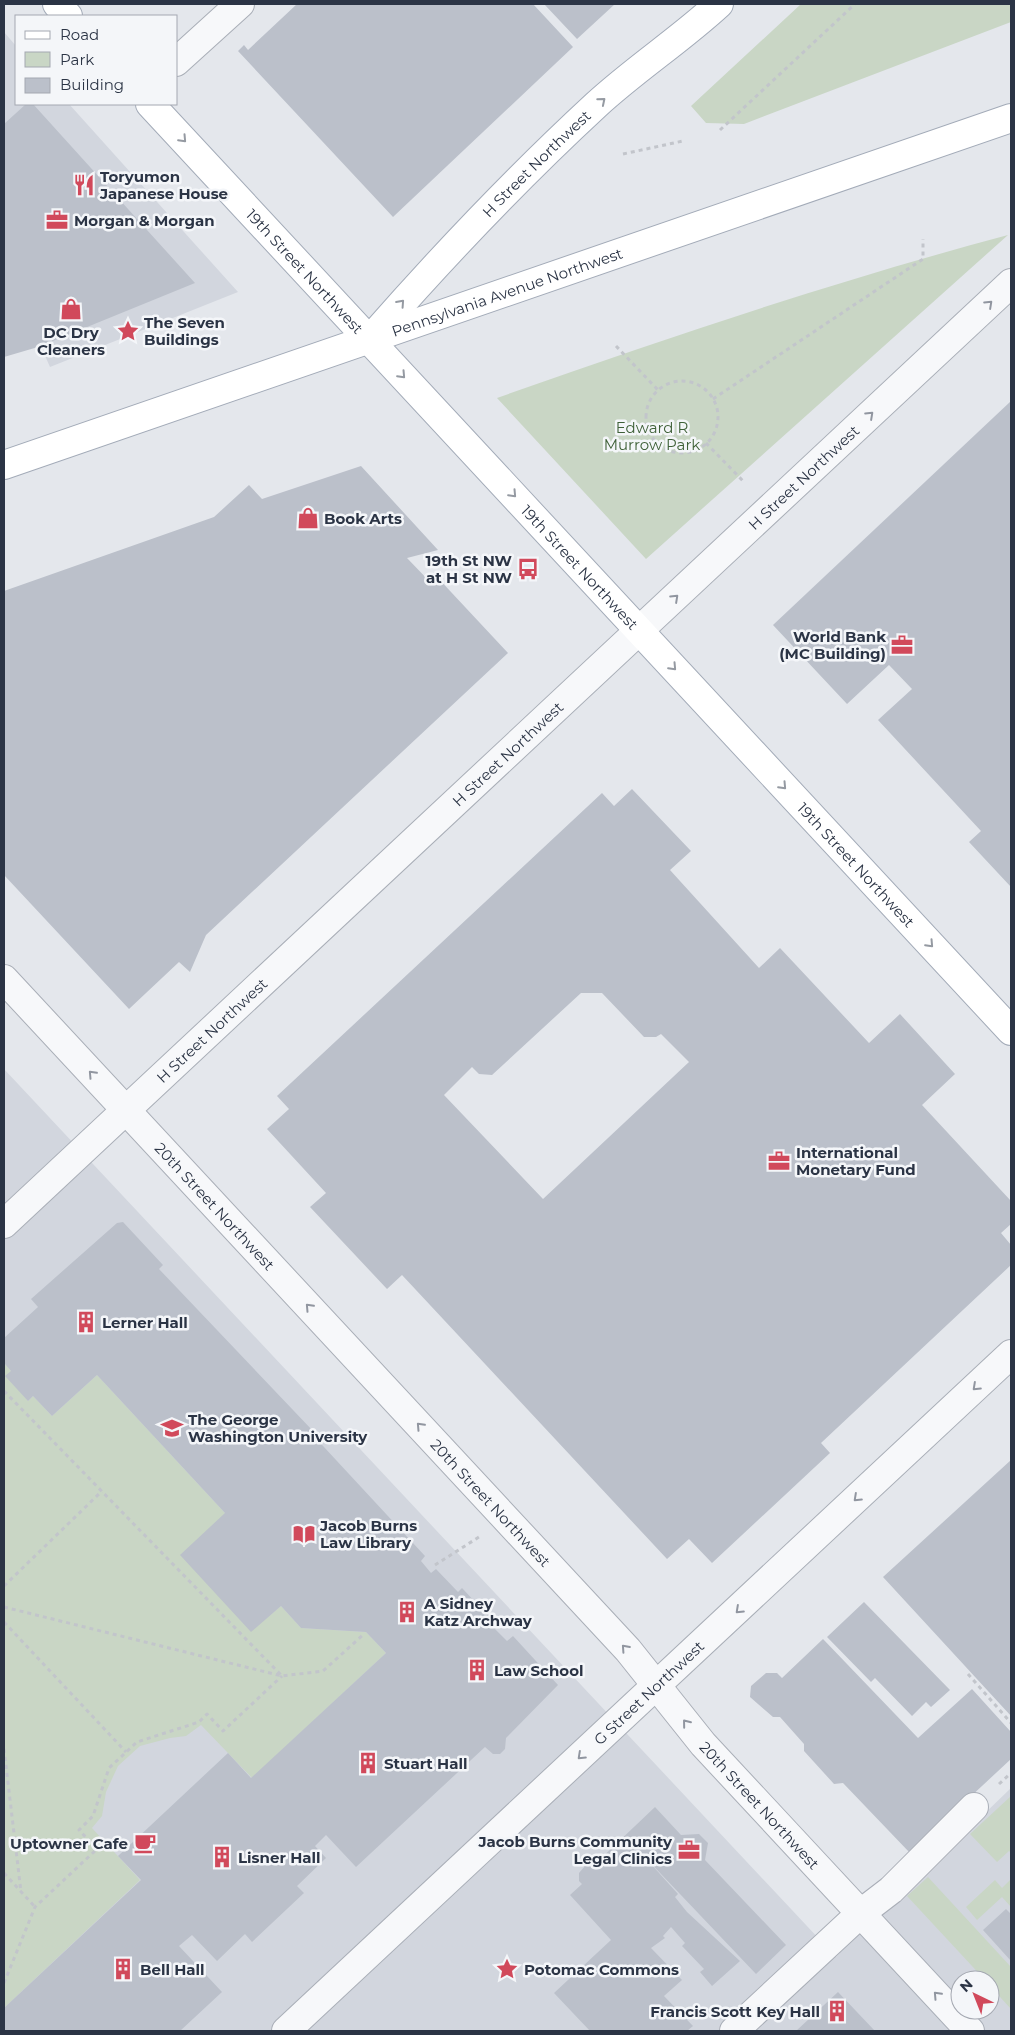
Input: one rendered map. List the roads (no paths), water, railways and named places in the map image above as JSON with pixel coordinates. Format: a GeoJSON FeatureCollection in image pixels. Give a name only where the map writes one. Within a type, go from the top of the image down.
{"type":"FeatureCollection","features":[{"type":"Feature","properties":{"kind":"main road"},"geometry":{"type":"LineString","coordinates":[[57,4],[67,15]]}},
{"type":"Feature","properties":{"kind":"main road","name":"H Street Northwest"},"geometry":{"type":"LineString","coordinates":[[369,340],[500,198],[598,104],[696,25],[719,4]]}},
{"type":"Feature","properties":{"kind":"main road","name":"19th Street Northwest"},"geometry":{"type":"LineString","coordinates":[[151,105],[1011,1031]]}},
{"type":"Feature","properties":{"kind":"main road","name":"Pennsylvania Avenue Northwest"},"geometry":{"type":"LineString","coordinates":[[4,465],[1011,118]]}},
{"type":"Feature","properties":{"kind":"street"},"geometry":{"type":"LineString","coordinates":[[178,60],[240,4]]}},
{"type":"Feature","properties":{"kind":"street","name":"H Street Northwest"},"geometry":{"type":"LineString","coordinates":[[4,1224],[1011,283]]}},
{"type":"Feature","properties":{"kind":"street","name":"20th Street Northwest"},"geometry":{"type":"LineString","coordinates":[[4,979],[628,1650],[703,1744],[970,2031]]}},
{"type":"Feature","properties":{"kind":"street","name":"G Street Northwest"},"geometry":{"type":"LineString","coordinates":[[286,2031],[1011,1354]]}},
{"type":"Feature","properties":{"kind":"street"},"geometry":{"type":"LineString","coordinates":[[734,2031],[861,1913],[891,1890],[974,1807]]}},
{"type":"Feature","properties":{"kind":"place","name":"Toryumon Japanese House"},"geometry":{"type":"Point","coordinates":[84,185]}},
{"type":"Feature","properties":{"kind":"place","name":"Morgan & Morgan"},"geometry":{"type":"Point","coordinates":[57,220]}},
{"type":"Feature","properties":{"kind":"place","name":"DC Dry Cleaners"},"geometry":{"type":"Point","coordinates":[71,309]}},
{"type":"Feature","properties":{"kind":"place","name":"The Seven Buildings"},"geometry":{"type":"Point","coordinates":[128,331]}},
{"type":"Feature","properties":{"kind":"place","name":"Book Arts"},"geometry":{"type":"Point","coordinates":[308,518]}},
{"type":"Feature","properties":{"kind":"place","name":"19th St NW at H St NW"},"geometry":{"type":"Point","coordinates":[528,569]}},
{"type":"Feature","properties":{"kind":"place","name":"World Bank (MC Building)"},"geometry":{"type":"Point","coordinates":[902,645]}},
{"type":"Feature","properties":{"kind":"place","name":"International Monetary Fund"},"geometry":{"type":"Point","coordinates":[779,1161]}},
{"type":"Feature","properties":{"kind":"place","name":"Lerner Hall"},"geometry":{"type":"Point","coordinates":[86,1322]}},
{"type":"Feature","properties":{"kind":"place","name":"The George Washington University"},"geometry":{"type":"Point","coordinates":[172,1428]}},
{"type":"Feature","properties":{"kind":"place","name":"Jacob Burns Law Library"},"geometry":{"type":"Point","coordinates":[304,1534]}},
{"type":"Feature","properties":{"kind":"place","name":"A Sidney Katz Archway"},"geometry":{"type":"Point","coordinates":[407,1612]}},
{"type":"Feature","properties":{"kind":"place","name":"Law School"},"geometry":{"type":"Point","coordinates":[477,1670]}},
{"type":"Feature","properties":{"kind":"place","name":"Stuart Hall"},"geometry":{"type":"Point","coordinates":[368,1763]}},
{"type":"Feature","properties":{"kind":"place","name":"Uptowner Cafe"},"geometry":{"type":"Point","coordinates":[145,1843]}},
{"type":"Feature","properties":{"kind":"place","name":"Jacob Burns Community Legal Clinics"},"geometry":{"type":"Point","coordinates":[689,1850]}},
{"type":"Feature","properties":{"kind":"place","name":"Lisner Hall"},"geometry":{"type":"Point","coordinates":[222,1857]}},
{"type":"Feature","properties":{"kind":"place","name":"Bell Hall"},"geometry":{"type":"Point","coordinates":[123,1969]}},
{"type":"Feature","properties":{"kind":"place","name":"Potomac Commons"},"geometry":{"type":"Point","coordinates":[507,1969]}},
{"type":"Feature","properties":{"kind":"place","name":"Francis Scott Key Hall"},"geometry":{"type":"Point","coordinates":[837,2011]}},
{"type":"Feature","properties":{"kind":"park label","name":"Edward R Murrow Park"},"geometry":{"type":"Point","coordinates":[652,436]}}]}
